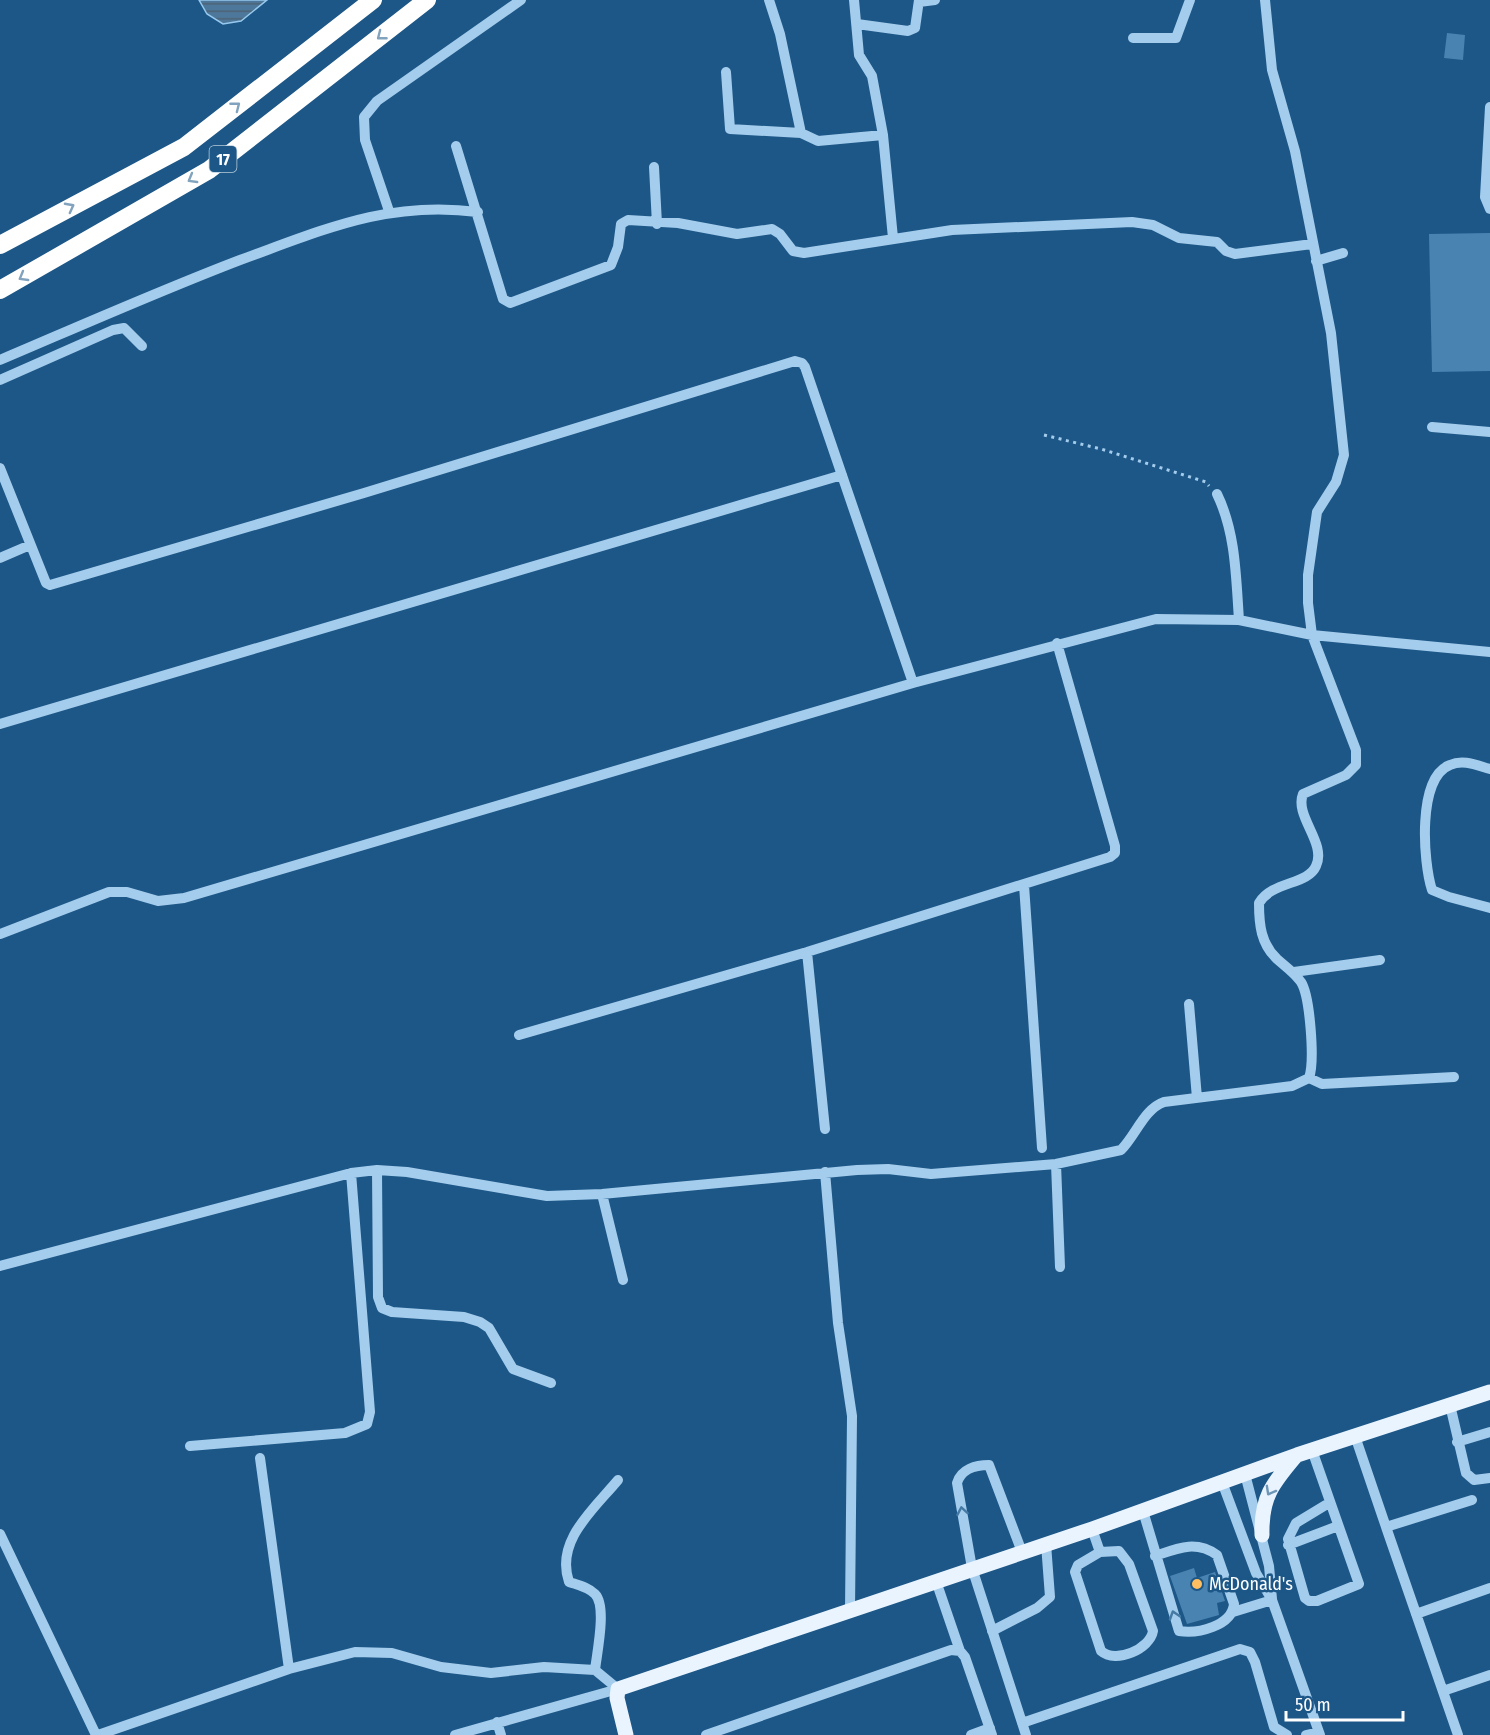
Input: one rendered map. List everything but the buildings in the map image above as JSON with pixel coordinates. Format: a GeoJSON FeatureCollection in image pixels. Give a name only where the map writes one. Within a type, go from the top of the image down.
{"type":"FeatureCollection","features":[{"type":"Feature","properties":{"kind":"highway","name":"17"},"geometry":{"type":"LineString","coordinates":[[0,245],[184,147],[373,0]]}},
{"type":"Feature","properties":{"kind":"highway","name":"17"},"geometry":{"type":"LineString","coordinates":[[0,290],[209,170],[427,0]]}},
{"type":"Feature","properties":{"kind":"main road"},"geometry":{"type":"LineString","coordinates":[[626,1735],[617,1698],[618,1689],[1046,1544],[1304,1452],[1490,1392]]}},
{"type":"Feature","properties":{"kind":"main road"},"geometry":{"type":"LineString","coordinates":[[1262,1535],[1261,1514],[1266,1496],[1304,1452]]}},
{"type":"Feature","properties":{"kind":"street"},"geometry":{"type":"LineString","coordinates":[[389,211],[365,140],[364,117],[377,101],[521,0]]}},
{"type":"Feature","properties":{"kind":"street"},"geometry":{"type":"LineString","coordinates":[[769,0],[780,34],[801,133]]}},
{"type":"Feature","properties":{"kind":"street"},"geometry":{"type":"LineString","coordinates":[[854,0],[859,55],[872,76],[883,135],[894,238]]}},
{"type":"Feature","properties":{"kind":"street"},"geometry":{"type":"LineString","coordinates":[[857,24],[908,31],[915,28],[918,21],[919,1],[935,0]]}},
{"type":"Feature","properties":{"kind":"street"},"geometry":{"type":"LineString","coordinates":[[1133,38],[1176,38],[1190,0]]}},
{"type":"Feature","properties":{"kind":"street"},"geometry":{"type":"LineString","coordinates":[[0,1266],[351,1173],[377,1170],[407,1172],[547,1196],[602,1194],[825,1172],[888,1169],[931,1174],[1056,1164],[1121,1150],[1156,1105],[1292,1086],[1309,1078],[1313,1066],[1313,1050],[1303,985],[1294,972],[1278,959],[1265,942],[1261,931],[1258,903],[1272,889],[1308,875],[1316,866],[1317,852],[1301,802],[1303,794],[1346,775],[1356,765],[1356,750],[1312,635],[1308,574],[1317,512],[1323,498],[1336,482],[1344,455],[1331,333],[1295,151],[1272,70],[1265,0]]}},
{"type":"Feature","properties":{"kind":"street"},"geometry":{"type":"LineString","coordinates":[[726,72],[730,129],[801,133],[818,141],[883,135]]}},
{"type":"Feature","properties":{"kind":"street"},"geometry":{"type":"LineString","coordinates":[[1490,107],[1485,197],[1490,209]]}},
{"type":"Feature","properties":{"kind":"street"},"geometry":{"type":"LineString","coordinates":[[456,146],[504,299],[510,303],[611,265],[618,247],[621,224],[628,220],[657,224],[678,223],[737,234],[772,229],[780,234],[793,251],[804,253],[952,230],[1132,222],[1153,225],[1179,238],[1217,242],[1235,254],[1312,244]]}},
{"type":"Feature","properties":{"kind":"street"},"geometry":{"type":"LineString","coordinates":[[654,167],[657,224]]}},
{"type":"Feature","properties":{"kind":"street"},"geometry":{"type":"LineString","coordinates":[[0,360],[174,285],[344,222],[389,211],[449,208],[478,212]]}},
{"type":"Feature","properties":{"kind":"street"},"geometry":{"type":"LineString","coordinates":[[1316,261],[1343,253]]}},
{"type":"Feature","properties":{"kind":"street"},"geometry":{"type":"LineString","coordinates":[[0,380],[113,330],[124,328],[142,346]]}},
{"type":"Feature","properties":{"kind":"street"},"geometry":{"type":"LineString","coordinates":[[0,468],[46,583],[50,585],[364,493],[795,361],[802,363],[805,368],[913,683]]}},
{"type":"Feature","properties":{"kind":"street"},"geometry":{"type":"LineString","coordinates":[[1432,427],[1490,432]]}},
{"type":"Feature","properties":{"kind":"street"},"geometry":{"type":"LineString","coordinates":[[0,724],[842,475]]}},
{"type":"Feature","properties":{"kind":"street"},"geometry":{"type":"LineString","coordinates":[[1216,494],[1223,506],[1233,548],[1239,620]]}},
{"type":"Feature","properties":{"kind":"street"},"geometry":{"type":"LineString","coordinates":[[0,558],[30,545]]}},
{"type":"Feature","properties":{"kind":"street"},"geometry":{"type":"LineString","coordinates":[[0,934],[109,892],[127,892],[158,901],[184,898],[913,683],[1057,643],[1156,619],[1239,620],[1312,635],[1490,652]]}},
{"type":"Feature","properties":{"kind":"street"},"geometry":{"type":"LineString","coordinates":[[519,1035],[807,952],[1024,885],[1115,853],[1057,643]]}},
{"type":"Feature","properties":{"kind":"street"},"geometry":{"type":"LineString","coordinates":[[1490,769],[1462,762],[1449,765],[1439,771],[1425,810],[1426,871],[1432,890],[1490,908]]}},
{"type":"Feature","properties":{"kind":"street"},"geometry":{"type":"LineString","coordinates":[[1024,885],[1042,1148]]}},
{"type":"Feature","properties":{"kind":"street"},"geometry":{"type":"LineString","coordinates":[[807,952],[825,1129]]}},
{"type":"Feature","properties":{"kind":"street"},"geometry":{"type":"LineString","coordinates":[[1294,972],[1380,960]]}},
{"type":"Feature","properties":{"kind":"street"},"geometry":{"type":"LineString","coordinates":[[1189,1004],[1197,1098]]}},
{"type":"Feature","properties":{"kind":"street"},"geometry":{"type":"LineString","coordinates":[[1309,1078],[1322,1084],[1454,1077]]}},
{"type":"Feature","properties":{"kind":"street"},"geometry":{"type":"LineString","coordinates":[[1056,1164],[1060,1267]]}},
{"type":"Feature","properties":{"kind":"street"},"geometry":{"type":"LineString","coordinates":[[377,1170],[378,1297],[382,1308],[393,1312],[464,1317],[480,1322],[489,1328],[513,1369],[551,1383]]}},
{"type":"Feature","properties":{"kind":"street"},"geometry":{"type":"LineString","coordinates":[[825,1172],[838,1323],[852,1416],[850,1610]]}},
{"type":"Feature","properties":{"kind":"street"},"geometry":{"type":"LineString","coordinates":[[190,1446],[345,1433],[367,1424],[370,1412],[351,1173]]}},
{"type":"Feature","properties":{"kind":"street"},"geometry":{"type":"LineString","coordinates":[[602,1194],[623,1280]]}},
{"type":"Feature","properties":{"kind":"street"},"geometry":{"type":"LineString","coordinates":[[1450,1406],[1457,1442],[1469,1477],[1490,1478]]}},
{"type":"Feature","properties":{"kind":"street"},"geometry":{"type":"LineString","coordinates":[[1457,1442],[1490,1432]]}},
{"type":"Feature","properties":{"kind":"street"},"geometry":{"type":"LineString","coordinates":[[1355,1436],[1458,1735]]}},
{"type":"Feature","properties":{"kind":"street"},"geometry":{"type":"LineString","coordinates":[[1304,1452],[1329,1503],[1359,1583],[1357,1587],[1317,1601],[1309,1601],[1288,1545],[1290,1532],[1296,1523],[1329,1503]]}},
{"type":"Feature","properties":{"kind":"street"},"geometry":{"type":"LineString","coordinates":[[260,1458],[289,1669]]}},
{"type":"Feature","properties":{"kind":"street"},"geometry":{"type":"LineString","coordinates":[[1022,1552],[995,1475],[989,1465],[981,1465],[959,1476],[957,1483],[972,1568],[1026,1735]]}},
{"type":"Feature","properties":{"kind":"street"},"geometry":{"type":"LineString","coordinates":[[1245,1474],[1269,1566],[1272,1600]]}},
{"type":"Feature","properties":{"kind":"street"},"geometry":{"type":"LineString","coordinates":[[596,1670],[602,1606],[596,1595],[569,1582],[564,1567],[568,1541],[618,1480]]}},
{"type":"Feature","properties":{"kind":"street"},"geometry":{"type":"LineString","coordinates":[[1222,1482],[1256,1573],[1272,1600],[1320,1733],[1306,1735]]}},
{"type":"Feature","properties":{"kind":"street"},"geometry":{"type":"LineString","coordinates":[[1386,1527],[1472,1500]]}},
{"type":"Feature","properties":{"kind":"street"},"geometry":{"type":"LineString","coordinates":[[1143,1510],[1179,1631],[1195,1632],[1219,1623],[1233,1612],[1272,1600]]}},
{"type":"Feature","properties":{"kind":"street"},"geometry":{"type":"LineString","coordinates":[[1288,1545],[1338,1527]]}},
{"type":"Feature","properties":{"kind":"street"},"geometry":{"type":"LineString","coordinates":[[1092,1528],[1100,1552]]}},
{"type":"Feature","properties":{"kind":"street"},"geometry":{"type":"LineString","coordinates":[[0,1534],[97,1735],[289,1669],[355,1652],[392,1653],[441,1667],[491,1673],[544,1667],[596,1670],[618,1689]]}},
{"type":"Feature","properties":{"kind":"street"},"geometry":{"type":"LineString","coordinates":[[992,1631],[1037,1608],[1050,1597],[1046,1544]]}},
{"type":"Feature","properties":{"kind":"street"},"geometry":{"type":"LineString","coordinates":[[1155,1556],[1184,1546],[1198,1546],[1217,1555],[1234,1604],[1233,1612]]}},
{"type":"Feature","properties":{"kind":"street"},"geometry":{"type":"LineString","coordinates":[[1119,1551],[1129,1564],[1153,1630],[1151,1640],[1146,1646],[1114,1657],[1107,1656],[1101,1651],[1076,1581],[1078,1565],[1100,1552],[1119,1551]]}},
{"type":"Feature","properties":{"kind":"street"},"geometry":{"type":"LineString","coordinates":[[936,1581],[991,1732],[972,1735]]}},
{"type":"Feature","properties":{"kind":"street"},"geometry":{"type":"LineString","coordinates":[[1416,1614],[1490,1588]]}},
{"type":"Feature","properties":{"kind":"street"},"geometry":{"type":"LineString","coordinates":[[1022,1723],[1240,1649],[1250,1652],[1256,1662],[1274,1727],[1287,1735]]}},
{"type":"Feature","properties":{"kind":"street"},"geometry":{"type":"LineString","coordinates":[[706,1735],[951,1650],[960,1651]]}},
{"type":"Feature","properties":{"kind":"street"},"geometry":{"type":"LineString","coordinates":[[1443,1692],[1490,1675]]}},
{"type":"Feature","properties":{"kind":"street"},"geometry":{"type":"LineString","coordinates":[[455,1735],[618,1689]]}},
{"type":"Feature","properties":{"kind":"street"},"geometry":{"type":"LineString","coordinates":[[497,1722],[501,1735]]}},
{"type":"Feature","properties":{"kind":"path"},"geometry":{"type":"LineString","coordinates":[[1044,435],[1101,449],[1206,482],[1216,494]]}},
{"type":"Feature","properties":{"kind":"water"},"geometry":{"type":"Polygon","coordinates":[[[199,0],[267,0],[241,21],[223,24],[207,14],[199,0]]]}},
{"type":"Feature","properties":{"kind":"place","name":"McDonald's"},"geometry":{"type":"Point","coordinates":[1197,1584]}}]}
